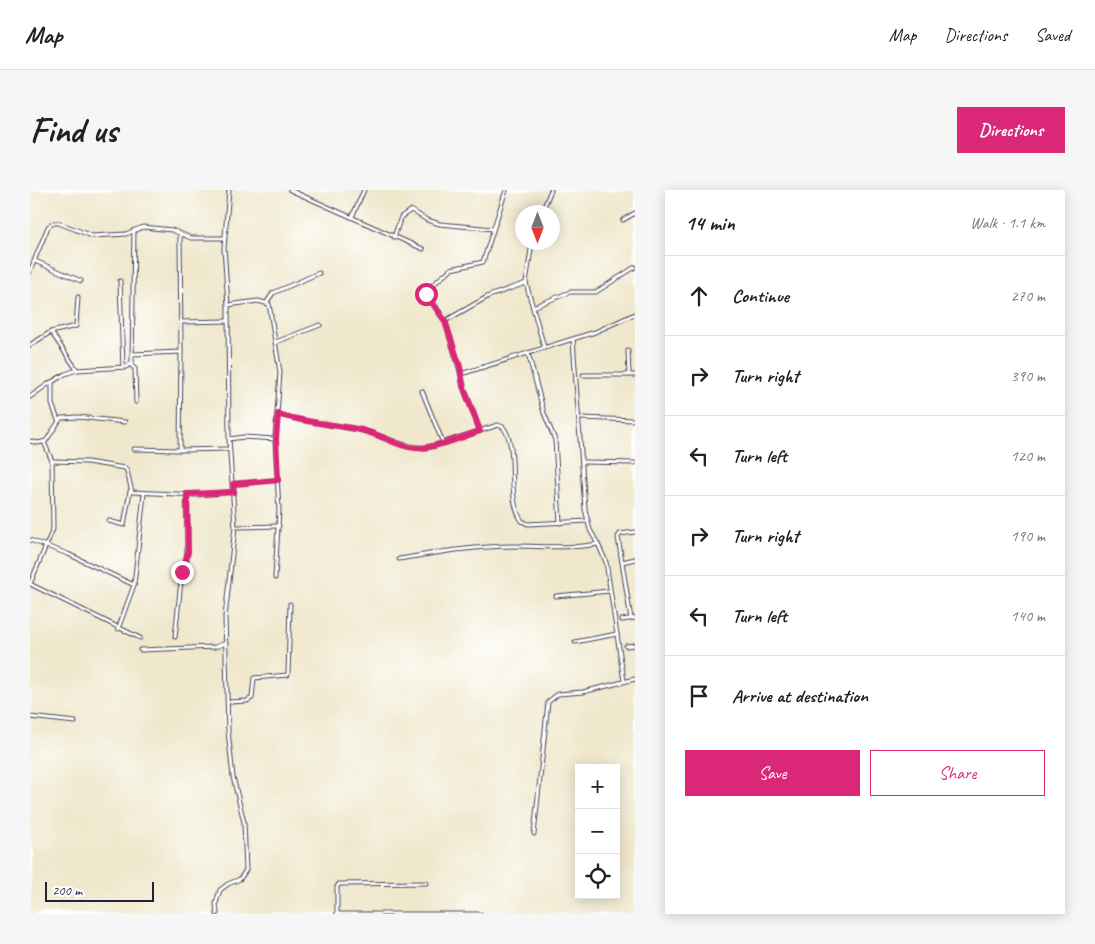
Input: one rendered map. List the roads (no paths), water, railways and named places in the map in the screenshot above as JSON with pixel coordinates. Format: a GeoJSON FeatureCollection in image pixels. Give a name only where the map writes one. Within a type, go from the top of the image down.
{"type":"FeatureCollection","features":[{"type":"Feature","properties":{"kind":"street"},"geometry":{"type":"LineString","coordinates":[[217,914],[216,903],[220,890],[240,879],[246,870],[244,822],[233,777],[229,748],[225,618],[235,528],[229,439],[228,305],[224,238],[229,190]]}},
{"type":"Feature","properties":{"kind":"street"},"geometry":{"type":"LineString","coordinates":[[290,190],[423,249]]}},
{"type":"Feature","properties":{"kind":"street"},"geometry":{"type":"LineString","coordinates":[[352,217],[364,190]]}},
{"type":"Feature","properties":{"kind":"street"},"geometry":{"type":"LineString","coordinates":[[480,431],[463,386],[445,321],[426,291],[451,269],[483,262],[505,190]]}},
{"type":"Feature","properties":{"kind":"street"},"geometry":{"type":"LineString","coordinates":[[545,205],[551,190]]}},
{"type":"Feature","properties":{"kind":"street"},"geometry":{"type":"LineString","coordinates":[[394,237],[401,218],[411,210],[440,224],[493,228]]}},
{"type":"Feature","properties":{"kind":"street"},"geometry":{"type":"LineString","coordinates":[[623,220],[635,213]]}},
{"type":"Feature","properties":{"kind":"street"},"geometry":{"type":"LineString","coordinates":[[30,272],[48,227],[53,223],[59,223],[92,236],[130,235]]}},
{"type":"Feature","properties":{"kind":"street"},"geometry":{"type":"LineString","coordinates":[[136,402],[135,369],[131,365],[130,235],[140,227],[159,228],[191,238],[224,238]]}},
{"type":"Feature","properties":{"kind":"street"},"geometry":{"type":"LineString","coordinates":[[180,234],[180,450]]}},
{"type":"Feature","properties":{"kind":"street"},"geometry":{"type":"LineString","coordinates":[[531,250],[526,283],[544,347]]}},
{"type":"Feature","properties":{"kind":"street"},"geometry":{"type":"LineString","coordinates":[[35,261],[81,281]]}},
{"type":"Feature","properties":{"kind":"street"},"geometry":{"type":"LineString","coordinates":[[532,306],[570,292],[596,292],[635,267]]}},
{"type":"Feature","properties":{"kind":"street"},"geometry":{"type":"LineString","coordinates":[[267,302],[274,293],[319,273]]}},
{"type":"Feature","properties":{"kind":"street"},"geometry":{"type":"LineString","coordinates":[[120,281],[123,368]]}},
{"type":"Feature","properties":{"kind":"street"},"geometry":{"type":"LineString","coordinates":[[445,321],[489,296],[526,283]]}},
{"type":"Feature","properties":{"kind":"street"},"geometry":{"type":"LineString","coordinates":[[30,345],[51,332],[76,326],[78,297]]}},
{"type":"Feature","properties":{"kind":"street"},"geometry":{"type":"LineString","coordinates":[[228,305],[258,301],[267,302]]}},
{"type":"Feature","properties":{"kind":"street"},"geometry":{"type":"LineString","coordinates":[[267,302],[270,306],[280,372],[276,439],[279,526],[275,578]]}},
{"type":"Feature","properties":{"kind":"street"},"geometry":{"type":"LineString","coordinates":[[461,374],[544,347],[573,340],[635,314]]}},
{"type":"Feature","properties":{"kind":"street"},"geometry":{"type":"LineString","coordinates":[[181,322],[228,321]]}},
{"type":"Feature","properties":{"kind":"street"},"geometry":{"type":"LineString","coordinates":[[276,342],[320,325]]}},
{"type":"Feature","properties":{"kind":"street"},"geometry":{"type":"LineString","coordinates":[[51,332],[77,370]]}},
{"type":"Feature","properties":{"kind":"street"},"geometry":{"type":"LineString","coordinates":[[573,340],[588,522],[590,530],[604,555],[624,681]]}},
{"type":"Feature","properties":{"kind":"street"},"geometry":{"type":"LineString","coordinates":[[628,351],[629,375]]}},
{"type":"Feature","properties":{"kind":"street"},"geometry":{"type":"LineString","coordinates":[[132,354],[181,352]]}},
{"type":"Feature","properties":{"kind":"street"},"geometry":{"type":"LineString","coordinates":[[528,353],[544,413],[555,440],[560,523]]}},
{"type":"Feature","properties":{"kind":"street"},"geometry":{"type":"LineString","coordinates":[[30,397],[65,374],[77,370],[123,368],[131,365]]}},
{"type":"Feature","properties":{"kind":"street"},"geometry":{"type":"LineString","coordinates":[[583,375],[635,375]]}},
{"type":"Feature","properties":{"kind":"street"},"geometry":{"type":"LineString","coordinates":[[52,382],[52,404],[58,420]]}},
{"type":"Feature","properties":{"kind":"street"},"geometry":{"type":"LineString","coordinates":[[422,391],[443,443]]}},
{"type":"Feature","properties":{"kind":"street"},"geometry":{"type":"LineString","coordinates":[[278,414],[330,426],[363,430],[412,447],[430,447],[498,425],[506,430],[511,455],[513,491],[522,521],[528,524],[588,522]]}},
{"type":"Feature","properties":{"kind":"street"},"geometry":{"type":"LineString","coordinates":[[44,442],[58,420],[70,417],[125,422]]}},
{"type":"Feature","properties":{"kind":"street"},"geometry":{"type":"LineString","coordinates":[[580,418],[635,420]]}},
{"type":"Feature","properties":{"kind":"street"},"geometry":{"type":"LineString","coordinates":[[229,439],[244,437],[276,439]]}},
{"type":"Feature","properties":{"kind":"street"},"geometry":{"type":"LineString","coordinates":[[30,441],[44,442]]}},
{"type":"Feature","properties":{"kind":"street"},"geometry":{"type":"LineString","coordinates":[[44,442],[52,460],[53,529],[48,546],[30,584],[118,629],[140,638]]}},
{"type":"Feature","properties":{"kind":"street"},"geometry":{"type":"LineString","coordinates":[[134,449],[230,449]]}},
{"type":"Feature","properties":{"kind":"street"},"geometry":{"type":"LineString","coordinates":[[52,460],[88,462],[124,468],[128,471],[130,491],[124,525],[108,521]]}},
{"type":"Feature","properties":{"kind":"street"},"geometry":{"type":"LineString","coordinates":[[583,462],[635,463]]}},
{"type":"Feature","properties":{"kind":"street"},"geometry":{"type":"LineString","coordinates":[[233,484],[278,480]]}},
{"type":"Feature","properties":{"kind":"street"},"geometry":{"type":"LineString","coordinates":[[130,491],[144,494],[234,492]]}},
{"type":"Feature","properties":{"kind":"street"},"geometry":{"type":"LineString","coordinates":[[118,629],[134,585],[144,494]]}},
{"type":"Feature","properties":{"kind":"street"},"geometry":{"type":"LineString","coordinates":[[174,637],[182,572],[187,558],[187,494]]}},
{"type":"Feature","properties":{"kind":"street"},"geometry":{"type":"LineString","coordinates":[[235,528],[279,526]]}},
{"type":"Feature","properties":{"kind":"street"},"geometry":{"type":"LineString","coordinates":[[622,620],[633,618],[619,536],[635,532]]}},
{"type":"Feature","properties":{"kind":"street"},"geometry":{"type":"LineString","coordinates":[[30,540],[48,546],[134,585]]}},
{"type":"Feature","properties":{"kind":"street"},"geometry":{"type":"LineString","coordinates":[[399,559],[444,552],[500,547],[574,547],[598,544]]}},
{"type":"Feature","properties":{"kind":"street"},"geometry":{"type":"LineString","coordinates":[[622,562],[635,559]]}},
{"type":"Feature","properties":{"kind":"street"},"geometry":{"type":"LineString","coordinates":[[556,596],[610,591]]}},
{"type":"Feature","properties":{"kind":"street"},"geometry":{"type":"LineString","coordinates":[[228,702],[246,701],[252,698],[254,678],[288,675],[290,604]]}},
{"type":"Feature","properties":{"kind":"street"},"geometry":{"type":"LineString","coordinates":[[576,642],[617,634]]}},
{"type":"Feature","properties":{"kind":"street"},"geometry":{"type":"LineString","coordinates":[[140,650],[180,650],[226,644]]}},
{"type":"Feature","properties":{"kind":"street"},"geometry":{"type":"LineString","coordinates":[[626,646],[635,644]]}},
{"type":"Feature","properties":{"kind":"street"},"geometry":{"type":"LineString","coordinates":[[534,834],[548,702],[558,694],[583,692],[635,679]]}},
{"type":"Feature","properties":{"kind":"street"},"geometry":{"type":"LineString","coordinates":[[30,718],[76,722]]}},
{"type":"Feature","properties":{"kind":"street"},"geometry":{"type":"LineString","coordinates":[[426,883],[339,884],[336,887],[337,914],[480,914]]}}]}
